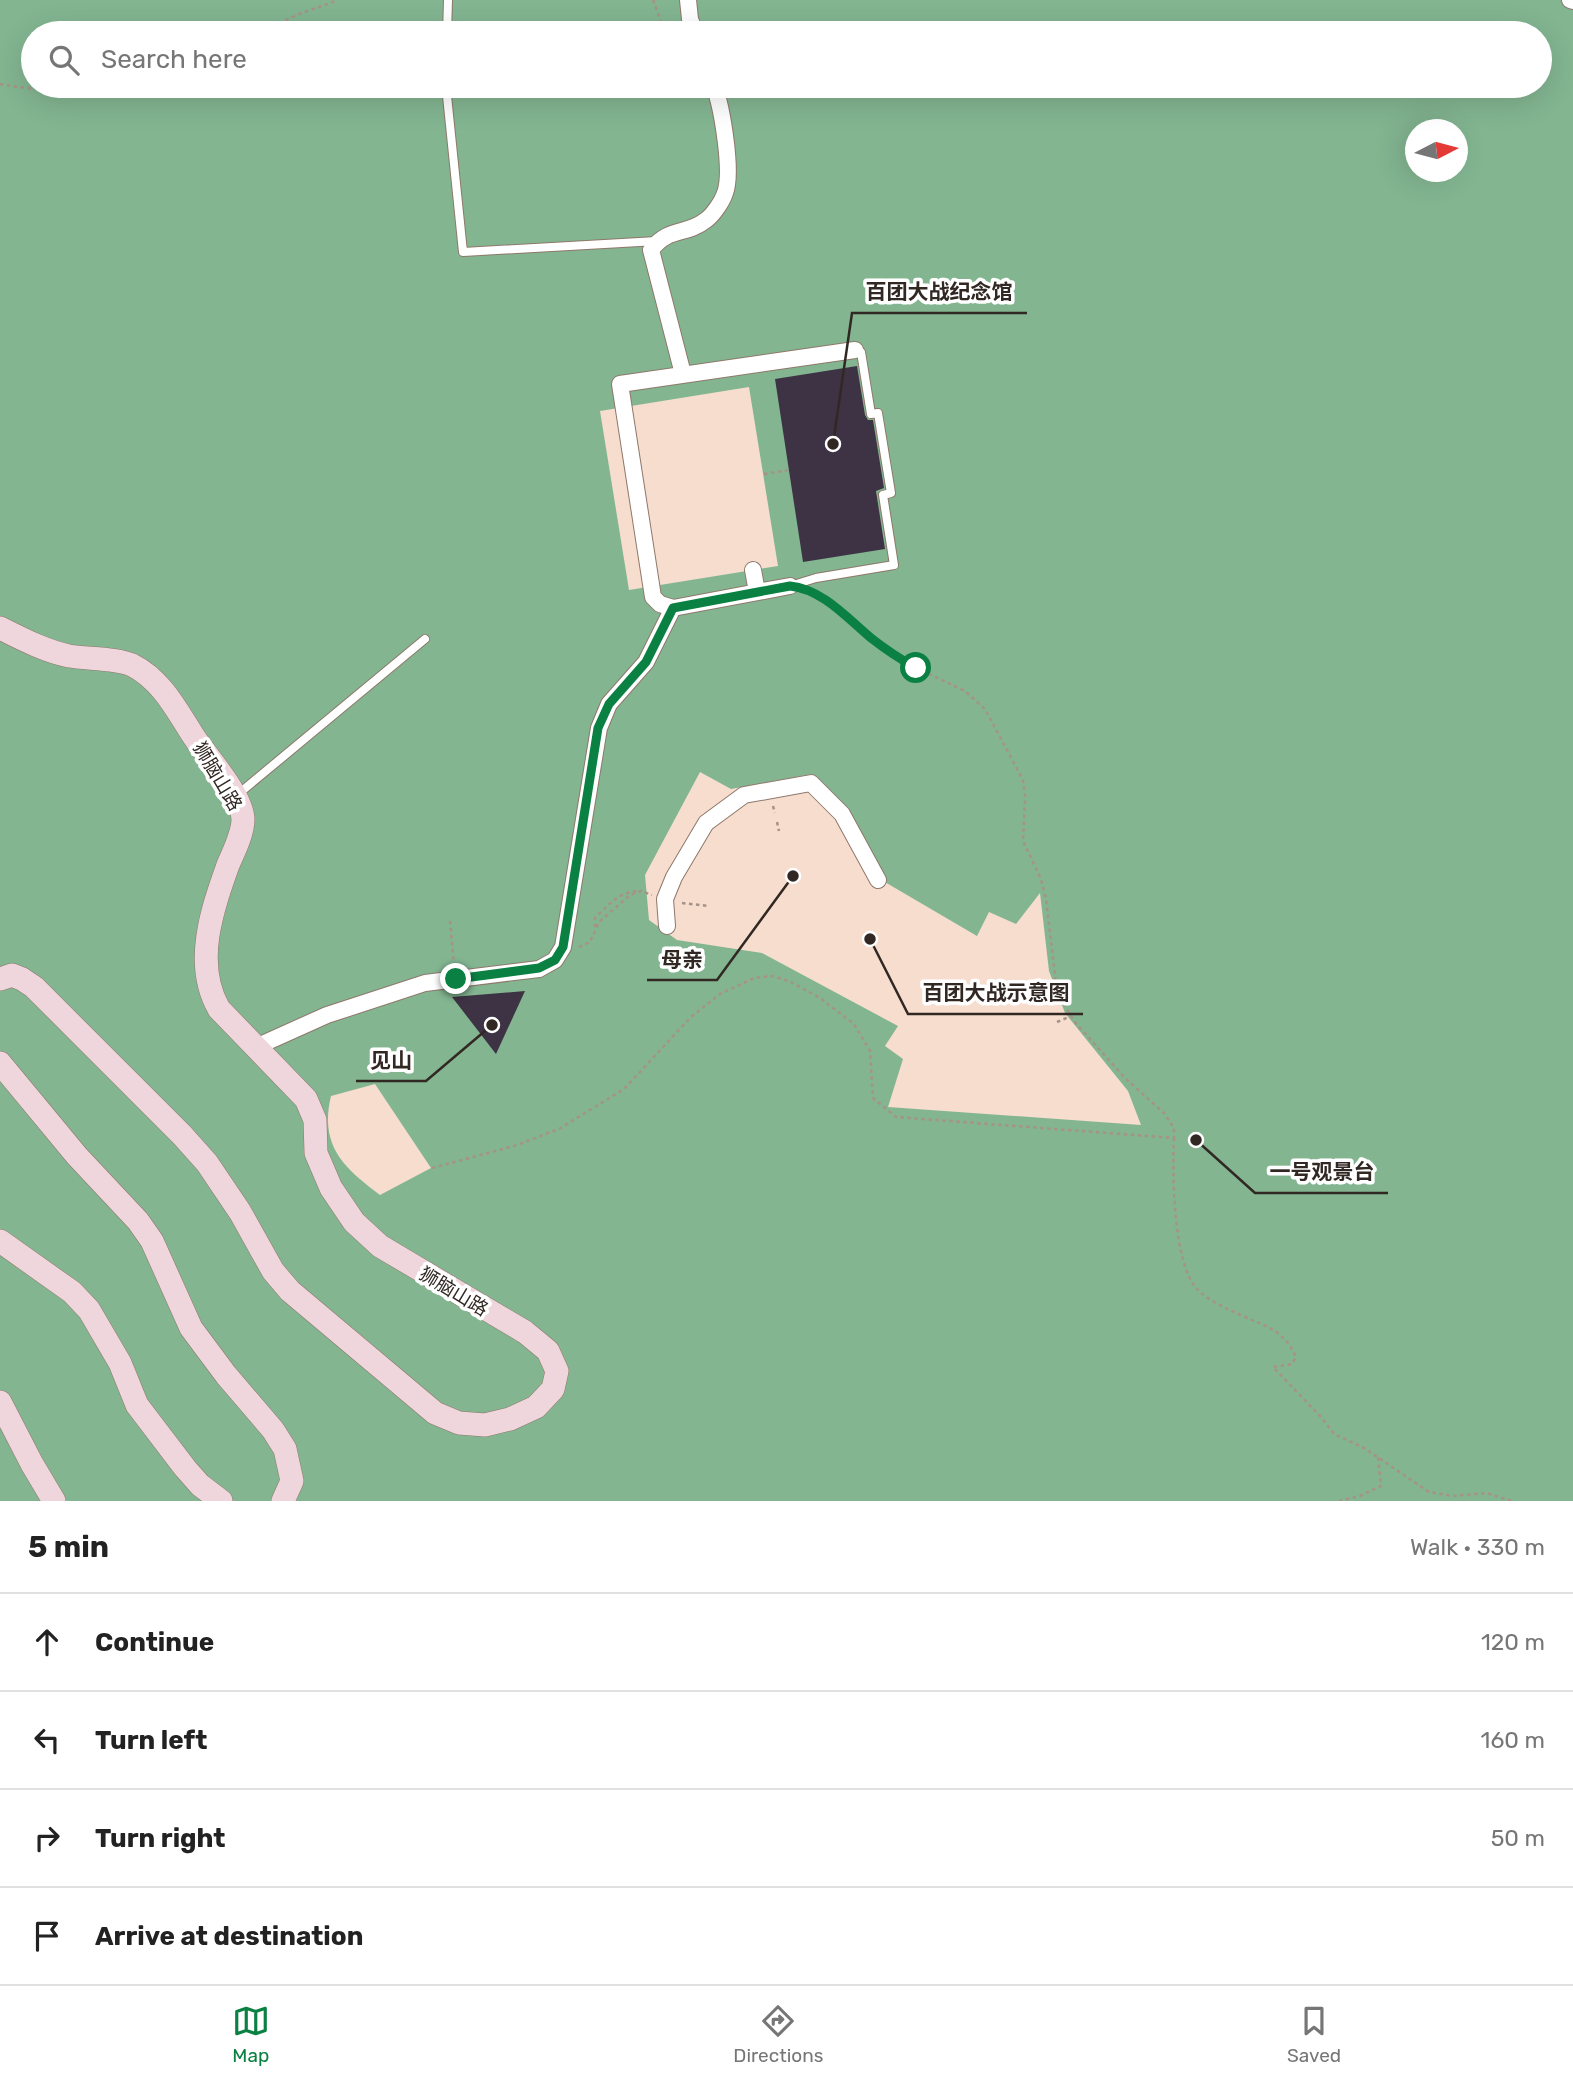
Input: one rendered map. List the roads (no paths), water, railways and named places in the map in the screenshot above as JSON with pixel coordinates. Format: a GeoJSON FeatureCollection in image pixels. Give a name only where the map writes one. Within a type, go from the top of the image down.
{"type":"FeatureCollection","features":[{"type":"Feature","properties":{"kind":"street"},"geometry":{"type":"LineString","coordinates":[[688,0],[691,21]]}},
{"type":"Feature","properties":{"kind":"street"},"geometry":{"type":"LineString","coordinates":[[683,374],[650,250],[668,234],[689,230],[707,220],[726,193],[725,142],[716,98]]}},
{"type":"Feature","properties":{"kind":"street"},"geometry":{"type":"LineString","coordinates":[[790,586],[673,608],[660,604],[653,597],[620,384],[855,349]]}},
{"type":"Feature","properties":{"kind":"street"},"geometry":{"type":"LineString","coordinates":[[753,570],[757,592]]}},
{"type":"Feature","properties":{"kind":"street"},"geometry":{"type":"LineString","coordinates":[[258,1046],[327,1015],[425,983],[539,968],[555,960],[563,947],[598,728],[609,704],[646,662],[673,608]]}},
{"type":"Feature","properties":{"kind":"street","name":"狮脑山路"},"geometry":{"type":"LineString","coordinates":[[0,628],[38,646],[68,656],[130,664],[148,675],[165,692],[241,809],[242,830],[213,913],[207,947],[206,971],[213,998],[219,1009],[258,1046],[306,1099],[315,1120],[316,1153],[331,1188],[354,1222],[380,1246],[524,1332],[548,1351],[557,1371],[553,1390],[536,1407],[510,1419],[485,1425],[459,1423],[435,1413],[290,1291],[273,1272],[240,1212],[207,1163],[48,1001],[22,979],[12,975],[0,979]]}},
{"type":"Feature","properties":{"kind":"street"},"geometry":{"type":"LineString","coordinates":[[667,926],[665,899],[674,877],[706,823],[737,799],[751,794],[811,783],[842,814],[878,880]]}},
{"type":"Feature","properties":{"kind":"street"},"geometry":{"type":"LineString","coordinates":[[0,1063],[77,1156],[138,1221],[152,1241],[191,1328],[273,1430],[285,1449],[292,1481],[283,1501]]}},
{"type":"Feature","properties":{"kind":"street"},"geometry":{"type":"LineString","coordinates":[[0,1241],[82,1301],[120,1363],[137,1405],[200,1485],[222,1501]]}},
{"type":"Feature","properties":{"kind":"street"},"geometry":{"type":"LineString","coordinates":[[0,1402],[54,1501]]}},
{"type":"Feature","properties":{"kind":"lane"},"geometry":{"type":"LineString","coordinates":[[448,21],[449,0]]}},
{"type":"Feature","properties":{"kind":"lane"},"geometry":{"type":"LineString","coordinates":[[447,98],[463,252],[658,241]]}},
{"type":"Feature","properties":{"kind":"lane"},"geometry":{"type":"LineString","coordinates":[[790,586],[816,578],[894,565],[883,495],[891,494],[878,413],[871,414],[861,352],[855,349]]}},
{"type":"Feature","properties":{"kind":"lane"},"geometry":{"type":"LineString","coordinates":[[235,797],[425,639]]}},
{"type":"Feature","properties":{"kind":"place","name":"百团大战纪念馆"},"geometry":{"type":"Point","coordinates":[833,444]}},
{"type":"Feature","properties":{"kind":"place","name":"母亲"},"geometry":{"type":"Point","coordinates":[793,876]}},
{"type":"Feature","properties":{"kind":"place","name":"百团大战示意图"},"geometry":{"type":"Point","coordinates":[870,939]}},
{"type":"Feature","properties":{"kind":"place","name":"见山"},"geometry":{"type":"Point","coordinates":[492,1025]}},
{"type":"Feature","properties":{"kind":"place","name":"一号观景台"},"geometry":{"type":"Point","coordinates":[1196,1140]}}]}
